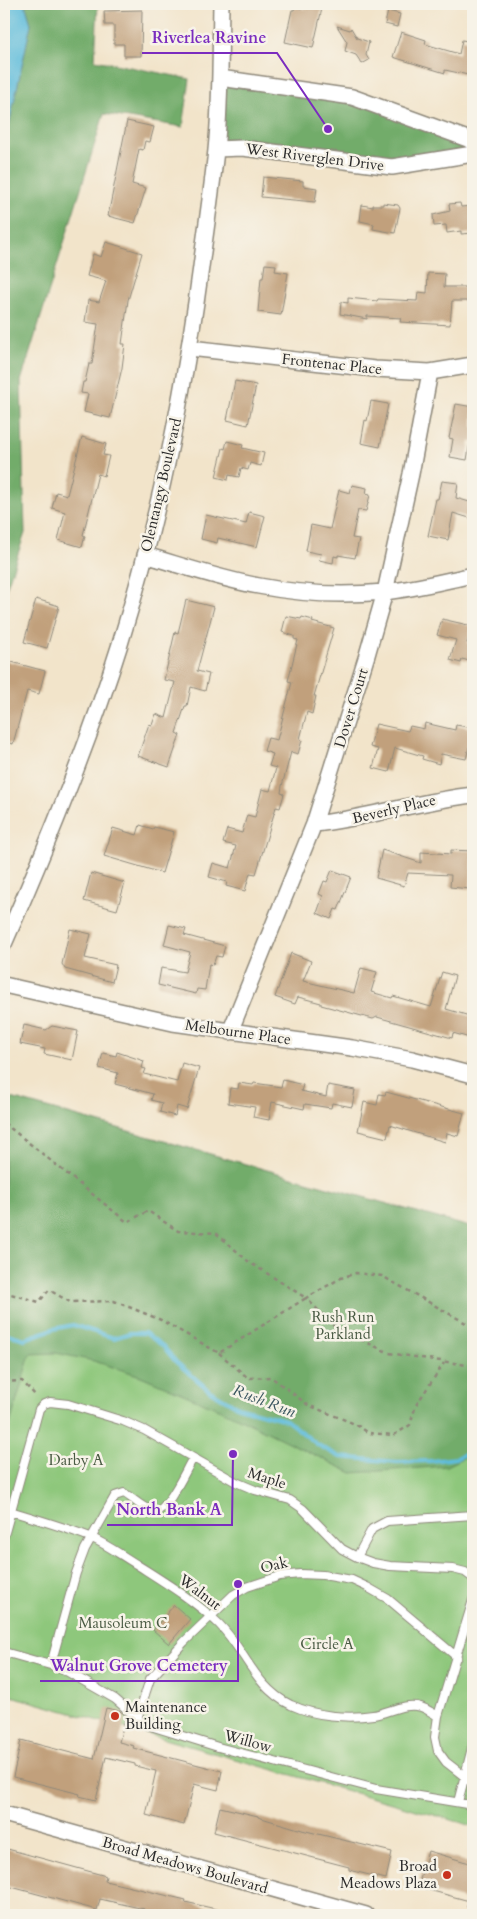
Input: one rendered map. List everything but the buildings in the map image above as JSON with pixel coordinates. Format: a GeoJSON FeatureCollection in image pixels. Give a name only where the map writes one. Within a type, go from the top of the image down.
{"type":"FeatureCollection","features":[{"type":"Feature","properties":{"kind":"street","name":"Olentangy Boulevard"},"geometry":{"type":"LineString","coordinates":[[4,944],[56,824],[120,643],[145,555],[169,453],[190,348],[216,149],[220,78],[220,4]]}},
{"type":"Feature","properties":{"kind":"street"},"geometry":{"type":"LineString","coordinates":[[220,78],[352,97],[473,141]]}},
{"type":"Feature","properties":{"kind":"street","name":"West Riverglen Drive"},"geometry":{"type":"LineString","coordinates":[[216,149],[242,148],[392,167],[473,154]]}},
{"type":"Feature","properties":{"kind":"street","name":"Frontenac Place"},"geometry":{"type":"LineString","coordinates":[[190,348],[348,367],[430,372],[473,365]]}},
{"type":"Feature","properties":{"kind":"street","name":"Dover Court"},"geometry":{"type":"LineString","coordinates":[[230,1032],[314,824],[368,655],[385,592],[411,474],[430,372]]}},
{"type":"Feature","properties":{"kind":"street"},"geometry":{"type":"LineString","coordinates":[[145,555],[219,577],[258,586],[298,592],[348,594],[385,592],[473,575]]}},
{"type":"Feature","properties":{"kind":"street","name":"Beverly Place"},"geometry":{"type":"LineString","coordinates":[[314,824],[347,820],[442,798],[473,795]]}},
{"type":"Feature","properties":{"kind":"street","name":"Melbourne Place"},"geometry":{"type":"LineString","coordinates":[[4,985],[173,1023],[352,1048],[473,1075]]}},
{"type":"Feature","properties":{"kind":"street","name":"Broad Meadows Boulevard"},"geometry":{"type":"LineString","coordinates":[[4,1814],[366,1915]]}},
{"type":"Feature","properties":{"kind":"lane","name":"Maple"},"geometry":{"type":"LineString","coordinates":[[44,1404],[58,1402],[68,1404],[123,1421],[144,1430],[249,1488],[290,1500],[303,1508],[342,1549],[357,1557],[373,1563],[390,1566],[453,1569],[466,1572],[473,1578]]}},
{"type":"Feature","properties":{"kind":"lane"},"geometry":{"type":"LineString","coordinates":[[4,1536],[32,1428],[38,1409],[44,1404]]}},
{"type":"Feature","properties":{"kind":"lane"},"geometry":{"type":"LineString","coordinates":[[51,1664],[76,1573],[91,1538],[115,1496],[119,1494],[129,1496],[149,1509],[155,1511],[161,1509],[171,1497],[194,1458]]}},
{"type":"Feature","properties":{"kind":"lane","name":"Walnut"},"geometry":{"type":"LineString","coordinates":[[10,1511],[91,1538],[155,1576],[189,1599],[210,1616],[230,1638],[255,1676],[279,1698],[292,1705],[330,1714],[356,1717],[375,1715],[411,1706],[421,1707],[438,1716]]}},
{"type":"Feature","properties":{"kind":"lane"},"geometry":{"type":"LineString","coordinates":[[357,1557],[372,1529],[387,1521],[473,1515]]}},
{"type":"Feature","properties":{"kind":"lane","name":"Oak"},"geometry":{"type":"LineString","coordinates":[[137,1719],[150,1679],[170,1656],[233,1595],[264,1580],[300,1574],[323,1575],[352,1580],[388,1599],[457,1657]]}},
{"type":"Feature","properties":{"kind":"lane"},"geometry":{"type":"LineString","coordinates":[[473,1600],[438,1716],[435,1737],[438,1750],[446,1762],[473,1783]]}},
{"type":"Feature","properties":{"kind":"lane","name":"Willow"},"geometry":{"type":"LineString","coordinates":[[4,1652],[51,1664],[87,1682],[115,1699],[144,1724],[218,1747],[376,1790],[473,1805]]}},
{"type":"Feature","properties":{"kind":"lane"},"geometry":{"type":"LineString","coordinates":[[458,1802],[473,1744]]}},
{"type":"Feature","properties":{"kind":"path"},"geometry":{"type":"LineString","coordinates":[[4,1123],[127,1222],[148,1211],[178,1231],[216,1233],[249,1262],[306,1298],[335,1327],[389,1353],[473,1366]]}},
{"type":"Feature","properties":{"kind":"path"},"geometry":{"type":"LineString","coordinates":[[219,1353],[306,1298],[341,1278],[356,1274],[382,1276],[473,1327]]}},
{"type":"Feature","properties":{"kind":"path"},"geometry":{"type":"LineString","coordinates":[[4,1292],[39,1302],[49,1290],[70,1302],[114,1301],[162,1320],[219,1353],[248,1378],[270,1377],[308,1406],[355,1424],[369,1433],[394,1435],[410,1425],[416,1405],[444,1363]]}},
{"type":"Feature","properties":{"kind":"path"},"geometry":{"type":"LineString","coordinates":[[4,1382],[22,1381],[44,1404]]}},
{"type":"Feature","properties":{"kind":"path"},"geometry":{"type":"LineString","coordinates":[[465,1915],[469,1901]]}},
{"type":"Feature","properties":{"kind":"green space"},"geometry":{"type":"Polygon","coordinates":[[[25,4],[98,4],[95,60],[190,79],[183,127],[104,114],[21,381],[25,533],[4,595],[4,148],[31,24],[25,4]]]}},
{"type":"Feature","properties":{"kind":"green space"},"geometry":{"type":"Polygon","coordinates":[[[220,78],[352,97],[473,141],[473,154],[392,167],[216,149],[220,78]]]}},
{"type":"Feature","properties":{"kind":"green space"},"geometry":{"type":"Polygon","coordinates":[[[4,1096],[473,1228],[473,1826],[4,1694],[4,1096]]]}},
{"type":"Feature","properties":{"kind":"green space","name":"Rush Run Parkland"},"geometry":{"type":"Polygon","coordinates":[[[4,1096],[473,1228],[473,1453],[447,1466],[352,1473],[230,1414],[141,1376],[94,1361],[56,1353],[30,1354],[4,1445],[4,1096]]]}},
{"type":"Feature","properties":{"kind":"water"},"geometry":{"type":"Polygon","coordinates":[[[4,4],[25,4],[31,24],[4,148],[4,4]]]}},
{"type":"Feature","properties":{"kind":"waterway","name":"Rush Run"},"geometry":{"type":"LineString","coordinates":[[4,1333],[25,1339],[53,1329],[73,1325],[114,1338],[130,1333],[145,1333],[163,1346],[176,1362],[210,1391],[238,1407],[286,1420],[318,1445],[340,1457],[397,1462],[431,1461],[457,1458],[473,1450]]}},
{"type":"Feature","properties":{"kind":"place","name":"Riverlea Ravine"},"geometry":{"type":"Point","coordinates":[328,129]}},
{"type":"Feature","properties":{"kind":"place","name":"North Bank A"},"geometry":{"type":"Point","coordinates":[233,1454]}},
{"type":"Feature","properties":{"kind":"place","name":"Walnut Grove Cemetery"},"geometry":{"type":"Point","coordinates":[238,1584]}},
{"type":"Feature","properties":{"kind":"place","name":"Maintenance Building"},"geometry":{"type":"Point","coordinates":[115,1716]}},
{"type":"Feature","properties":{"kind":"place","name":"Broad Meadows Plaza"},"geometry":{"type":"Point","coordinates":[447,1875]}},
{"type":"Feature","properties":{"kind":"park label","name":"Darby A"},"geometry":{"type":"Point","coordinates":[76,1460]}},
{"type":"Feature","properties":{"kind":"park label","name":"Mausoleum C"},"geometry":{"type":"Point","coordinates":[123,1623]}},
{"type":"Feature","properties":{"kind":"park label","name":"Circle A"},"geometry":{"type":"Point","coordinates":[327,1644]}}]}
